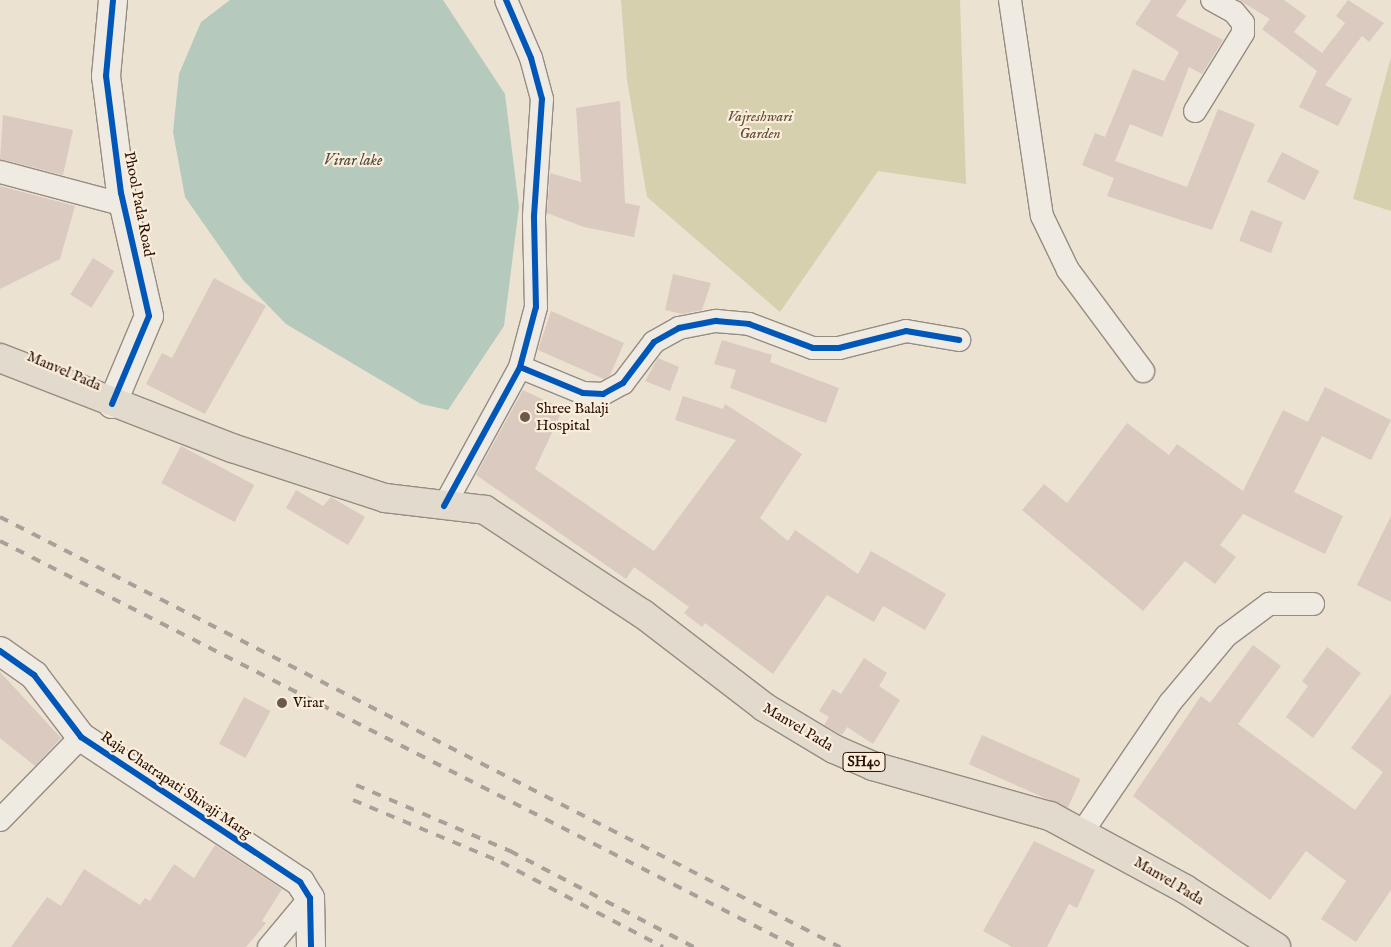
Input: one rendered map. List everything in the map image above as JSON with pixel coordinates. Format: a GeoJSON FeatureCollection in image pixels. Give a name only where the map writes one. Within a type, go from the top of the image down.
{"type":"FeatureCollection","features":[{"type":"Feature","properties":{"kind":"main road","name":"Manvel Pada"},"geometry":{"type":"LineString","coordinates":[[0,358],[112,404],[232,448],[385,498],[485,510],[643,614],[764,707],[834,749],[873,766],[1050,816],[1084,831],[1276,947]]}},
{"type":"Feature","properties":{"kind":"street","name":"Phool Pada Road"},"geometry":{"type":"LineString","coordinates":[[112,404],[149,316],[124,205],[106,76],[113,0]]}},
{"type":"Feature","properties":{"kind":"street"},"geometry":{"type":"LineString","coordinates":[[444,506],[520,367],[536,307],[534,216],[542,99],[531,58],[506,0]]}},
{"type":"Feature","properties":{"kind":"street"},"geometry":{"type":"LineString","coordinates":[[1010,0],[1042,216],[1068,270],[1143,371]]}},
{"type":"Feature","properties":{"kind":"street"},"geometry":{"type":"LineString","coordinates":[[1195,111],[1243,33],[1243,22],[1234,12],[1212,0]]}},
{"type":"Feature","properties":{"kind":"street"},"geometry":{"type":"LineString","coordinates":[[0,172],[124,205]]}},
{"type":"Feature","properties":{"kind":"street"},"geometry":{"type":"LineString","coordinates":[[520,367],[583,392],[603,394],[623,383],[654,342],[679,328],[716,321],[749,324],[813,348],[839,348],[906,331],[959,340]]}},
{"type":"Feature","properties":{"kind":"street"},"geometry":{"type":"LineString","coordinates":[[1084,831],[1170,703],[1226,636],[1269,604],[1313,604]]}},
{"type":"Feature","properties":{"kind":"street","name":"Raja Chatrapati Shivaji Marg"},"geometry":{"type":"LineString","coordinates":[[0,651],[34,674],[81,737],[300,882],[310,898]]}},
{"type":"Feature","properties":{"kind":"street"},"geometry":{"type":"LineString","coordinates":[[0,820],[81,737]]}},
{"type":"Feature","properties":{"kind":"street"},"geometry":{"type":"LineString","coordinates":[[269,947],[310,898]]}},
{"type":"Feature","properties":{"kind":"street"},"geometry":{"type":"LineString","coordinates":[[310,898],[311,947]]}},
{"type":"Feature","properties":{"kind":"green space","name":"Vajreshwari Garden"},"geometry":{"type":"Polygon","coordinates":[[[621,0],[960,0],[966,184],[878,171],[780,312],[647,197],[627,80],[621,0]]]}},
{"type":"Feature","properties":{"kind":"green space"},"geometry":{"type":"Polygon","coordinates":[[[1391,57],[1391,211],[1353,199],[1391,57]]]}},
{"type":"Feature","properties":{"kind":"water","name":"Virar lake"},"geometry":{"type":"Polygon","coordinates":[[[230,0],[443,0],[505,94],[519,207],[504,326],[448,410],[421,404],[286,324],[243,280],[185,197],[173,132],[179,74],[201,22],[230,0]]]}},
{"type":"Feature","properties":{"kind":"building"},"geometry":{"type":"Polygon","coordinates":[[[1151,0],[1187,0],[1176,16],[1223,40],[1202,74],[1189,67],[1162,137],[1130,124],[1115,161],[1187,187],[1218,109],[1255,124],[1212,230],[1107,196],[1114,178],[1082,165],[1095,133],[1105,137],[1133,69],[1164,81],[1179,52],[1135,24],[1151,0]]]}},
{"type":"Feature","properties":{"kind":"building"},"geometry":{"type":"Polygon","coordinates":[[[1239,0],[1284,0],[1306,16],[1294,32],[1322,53],[1345,23],[1336,16],[1348,0],[1384,23],[1369,42],[1362,36],[1325,85],[1352,99],[1338,126],[1299,107],[1317,71],[1262,29],[1270,19],[1239,0]]]}},
{"type":"Feature","properties":{"kind":"building"},"geometry":{"type":"Polygon","coordinates":[[[620,101],[625,203],[640,206],[634,237],[584,227],[547,213],[550,173],[581,182],[576,108],[620,101]]]}},
{"type":"Feature","properties":{"kind":"building"},"geometry":{"type":"Polygon","coordinates":[[[3,115],[73,130],[63,175],[0,159],[3,115]]]}},
{"type":"Feature","properties":{"kind":"building"},"geometry":{"type":"Polygon","coordinates":[[[1282,152],[1319,171],[1304,200],[1267,181],[1282,152]]]}},
{"type":"Feature","properties":{"kind":"building"},"geometry":{"type":"Polygon","coordinates":[[[0,186],[75,206],[60,259],[0,289],[0,186]]]}},
{"type":"Feature","properties":{"kind":"building"},"geometry":{"type":"Polygon","coordinates":[[[1251,210],[1283,222],[1271,253],[1239,241],[1251,210]]]}},
{"type":"Feature","properties":{"kind":"building"},"geometry":{"type":"Polygon","coordinates":[[[93,258],[114,271],[91,308],[70,294],[93,258]]]}},
{"type":"Feature","properties":{"kind":"building"},"geometry":{"type":"Polygon","coordinates":[[[673,274],[711,283],[702,310],[682,314],[665,310],[673,274]]]}},
{"type":"Feature","properties":{"kind":"building"},"geometry":{"type":"Polygon","coordinates":[[[214,278],[266,306],[205,414],[146,384],[162,353],[172,358],[214,278]]]}},
{"type":"Feature","properties":{"kind":"building"},"geometry":{"type":"Polygon","coordinates":[[[551,311],[624,343],[610,375],[604,379],[538,350],[551,311]]]}},
{"type":"Feature","properties":{"kind":"building"},"geometry":{"type":"Polygon","coordinates":[[[722,340],[772,355],[770,362],[839,388],[826,423],[730,388],[736,370],[714,364],[722,340]]]}},
{"type":"Feature","properties":{"kind":"building"},"geometry":{"type":"Polygon","coordinates":[[[658,358],[679,367],[670,391],[645,381],[658,358]]]}},
{"type":"Feature","properties":{"kind":"building"},"geometry":{"type":"Polygon","coordinates":[[[1325,387],[1391,420],[1371,460],[1322,436],[1294,492],[1343,516],[1325,554],[1243,514],[1220,545],[1236,557],[1215,584],[1185,561],[1143,611],[1022,510],[1044,484],[1067,503],[1127,423],[1169,455],[1177,444],[1243,491],[1283,410],[1308,422],[1325,387]]]}},
{"type":"Feature","properties":{"kind":"building"},"geometry":{"type":"Polygon","coordinates":[[[523,390],[563,409],[535,469],[654,551],[736,440],[675,420],[683,396],[723,409],[725,404],[802,454],[760,518],[788,541],[795,530],[858,574],[871,551],[946,594],[925,630],[883,606],[874,622],[827,595],[773,674],[705,623],[702,627],[684,613],[689,607],[634,567],[626,579],[476,475],[523,390]]]}},
{"type":"Feature","properties":{"kind":"building"},"geometry":{"type":"Polygon","coordinates":[[[181,446],[254,485],[235,522],[161,483],[181,446]]]}},
{"type":"Feature","properties":{"kind":"building"},"geometry":{"type":"Polygon","coordinates":[[[296,490],[323,506],[331,497],[365,517],[348,545],[286,508],[296,490]]]}},
{"type":"Feature","properties":{"kind":"building"},"geometry":{"type":"Polygon","coordinates":[[[1391,516],[1391,602],[1357,585],[1391,516]]]}},
{"type":"Feature","properties":{"kind":"building"},"geometry":{"type":"Polygon","coordinates":[[[1253,645],[1281,666],[1238,724],[1355,810],[1383,772],[1351,748],[1391,694],[1391,890],[1356,942],[1321,919],[1346,881],[1306,851],[1270,900],[1133,796],[1201,696],[1210,703],[1253,645]]]}},
{"type":"Feature","properties":{"kind":"building"},"geometry":{"type":"Polygon","coordinates":[[[1327,647],[1361,673],[1313,738],[1286,717],[1308,686],[1302,681],[1327,647]]]}},
{"type":"Feature","properties":{"kind":"building"},"geometry":{"type":"Polygon","coordinates":[[[864,658],[887,673],[879,686],[900,700],[873,744],[847,727],[842,735],[824,725],[829,717],[819,711],[833,689],[841,694],[864,658]]]}},
{"type":"Feature","properties":{"kind":"building"},"geometry":{"type":"Polygon","coordinates":[[[0,672],[61,738],[35,766],[0,738],[0,672]]]}},
{"type":"Feature","properties":{"kind":"building"},"geometry":{"type":"Polygon","coordinates":[[[244,697],[270,711],[246,758],[219,744],[244,697]]]}},
{"type":"Feature","properties":{"kind":"building"},"geometry":{"type":"Polygon","coordinates":[[[982,735],[1081,779],[1068,808],[969,764],[982,735]]]}},
{"type":"Feature","properties":{"kind":"building"},"geometry":{"type":"Polygon","coordinates":[[[1034,841],[1095,870],[1077,908],[1069,904],[1047,947],[1012,947],[983,931],[1034,841]]]}},
{"type":"Feature","properties":{"kind":"building"},"geometry":{"type":"Polygon","coordinates":[[[215,845],[282,889],[262,921],[266,923],[246,947],[11,947],[47,897],[61,906],[84,869],[140,905],[145,898],[150,901],[174,864],[194,878],[215,845]]]}},
{"type":"Feature","properties":{"kind":"railway"},"geometry":{"type":"LineString","coordinates":[[0,517],[840,947]]}},
{"type":"Feature","properties":{"kind":"railway"},"geometry":{"type":"LineString","coordinates":[[0,541],[796,947]]}},
{"type":"Feature","properties":{"kind":"railway"},"geometry":{"type":"LineString","coordinates":[[356,785],[510,851],[694,947]]}},
{"type":"Feature","properties":{"kind":"railway"},"geometry":{"type":"LineString","coordinates":[[353,800],[501,862],[663,947]]}},
{"type":"Feature","properties":{"kind":"cycle path"},"geometry":{"type":"LineString","coordinates":[[112,404],[149,316],[121,193],[106,76],[113,0]]}},
{"type":"Feature","properties":{"kind":"cycle path"},"geometry":{"type":"LineString","coordinates":[[444,506],[520,367],[536,307],[534,216],[542,99],[531,58],[506,0]]}},
{"type":"Feature","properties":{"kind":"cycle path"},"geometry":{"type":"LineString","coordinates":[[520,367],[583,393],[603,394],[623,383],[654,342],[679,328],[716,321],[749,324],[813,348],[839,348],[906,331],[959,340]]}},
{"type":"Feature","properties":{"kind":"cycle path"},"geometry":{"type":"LineString","coordinates":[[0,651],[34,675],[81,737],[300,882],[310,898],[311,947]]}},
{"type":"Feature","properties":{"kind":"place","name":"Shree Balaji Hospital"},"geometry":{"type":"Point","coordinates":[525,417]}},
{"type":"Feature","properties":{"kind":"place","name":"Virar"},"geometry":{"type":"Point","coordinates":[282,703]}}]}
